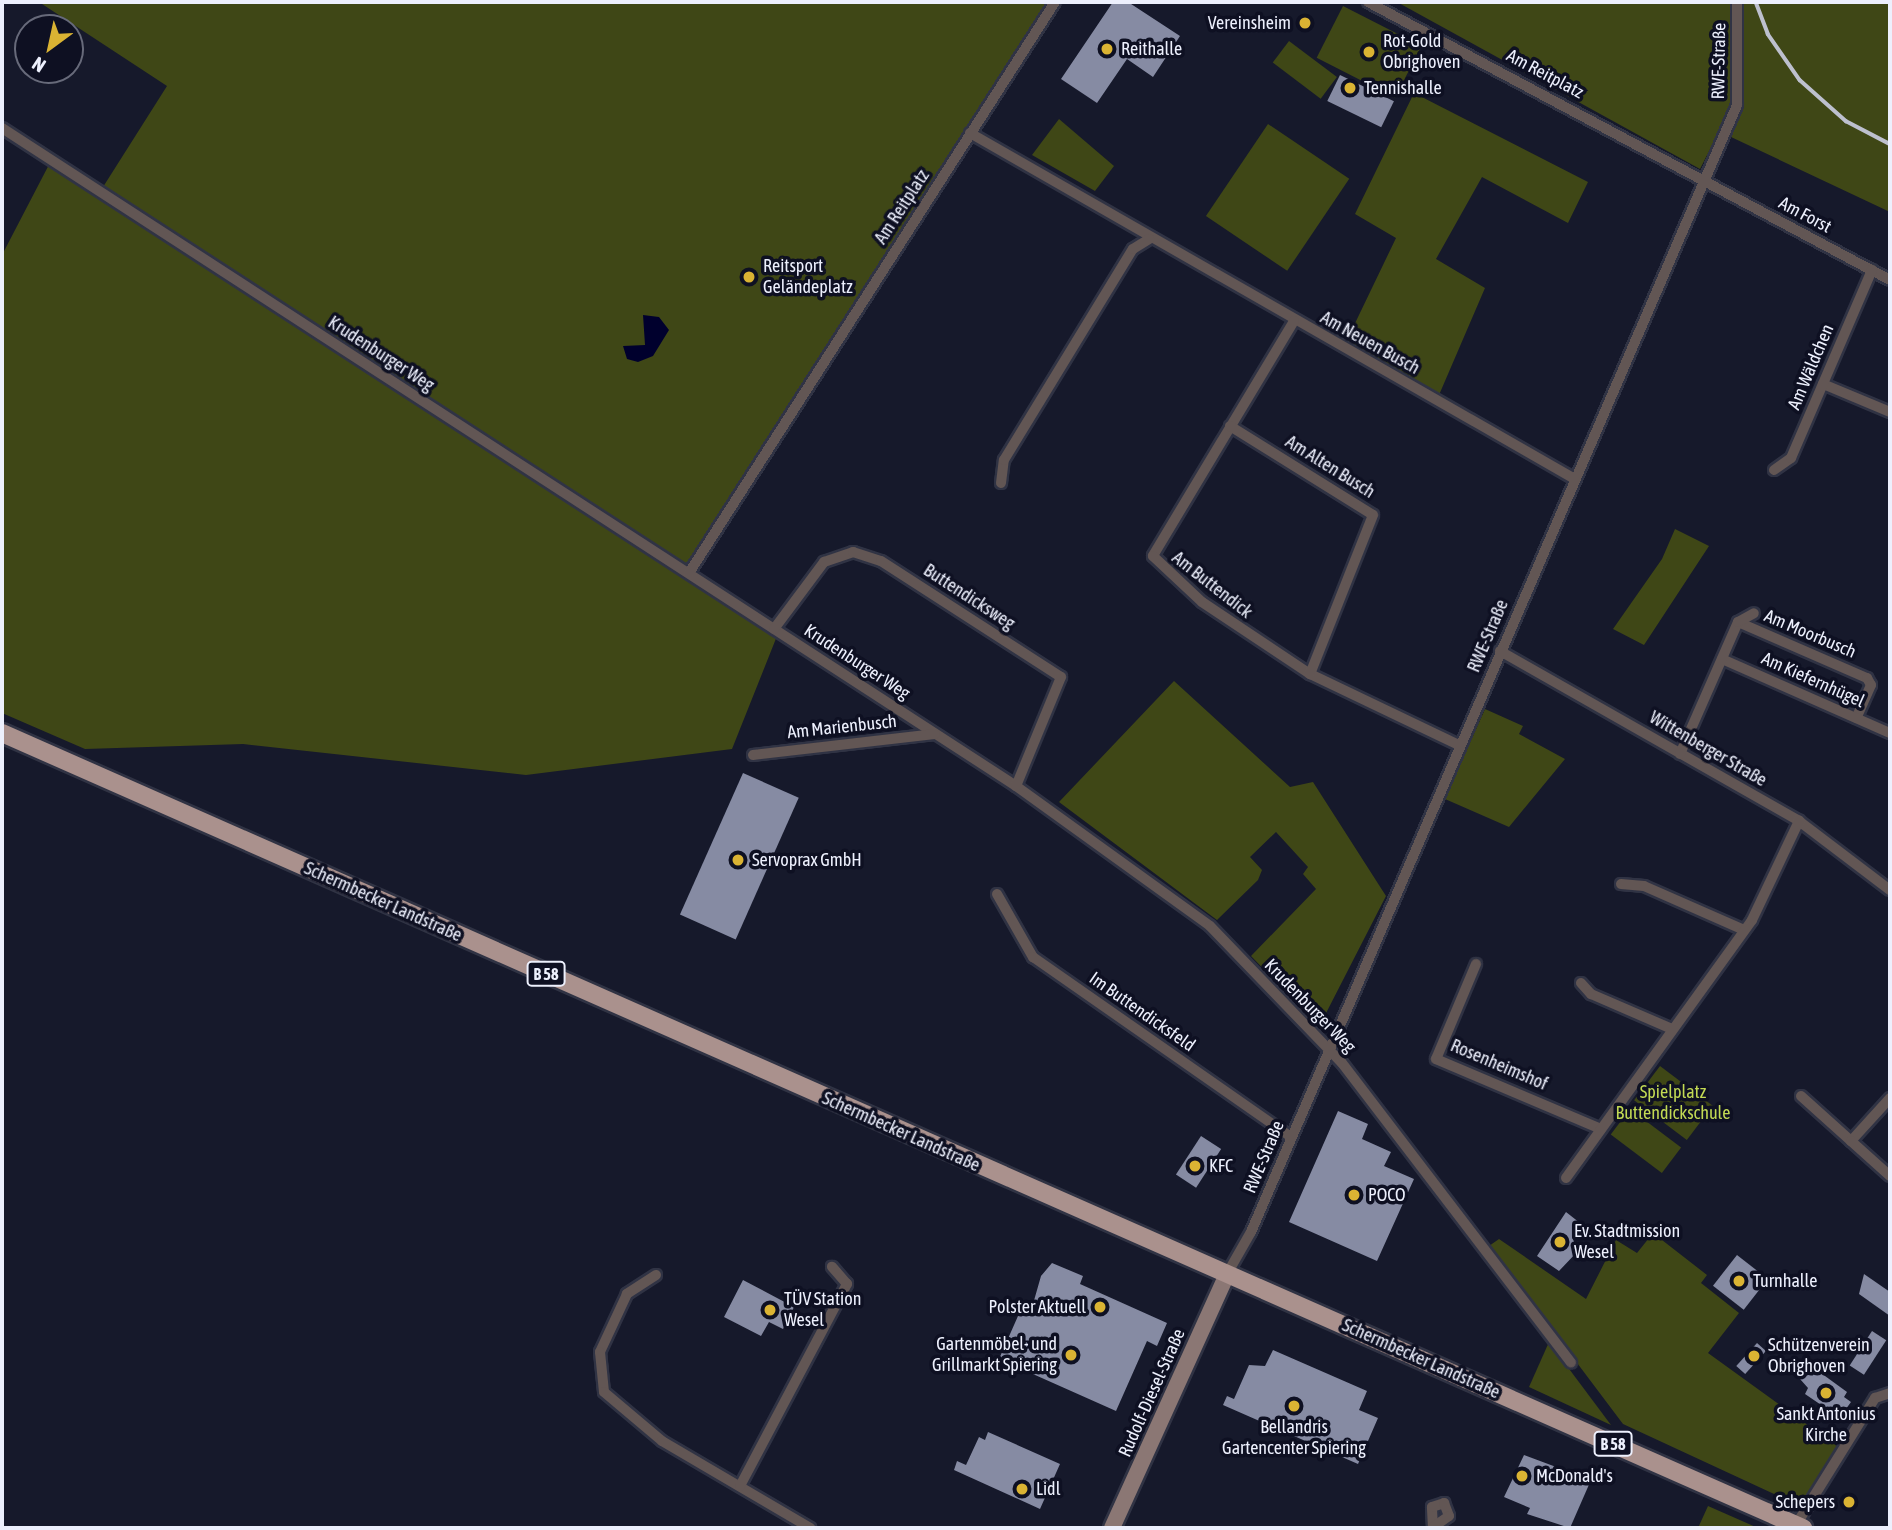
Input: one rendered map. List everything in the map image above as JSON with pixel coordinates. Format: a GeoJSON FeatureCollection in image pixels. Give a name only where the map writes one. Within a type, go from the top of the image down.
{"type":"FeatureCollection","features":[{"type":"Feature","properties":{"kind":"main road","name":"Schermbecker Landstraße"},"geometry":{"type":"LineString","coordinates":[[2,733],[1799,1527]]}},
{"type":"Feature","properties":{"kind":"street","name":"Am Reitplatz"},"geometry":{"type":"LineString","coordinates":[[689,573],[1055,2]]}},
{"type":"Feature","properties":{"kind":"street","name":"Am Reitplatz"},"geometry":{"type":"LineString","coordinates":[[1368,2],[1704,178]]}},
{"type":"Feature","properties":{"kind":"street","name":"RWE-Straße"},"geometry":{"type":"LineString","coordinates":[[1227,1274],[1291,1137],[1704,178],[1738,105],[1737,2]]}},
{"type":"Feature","properties":{"kind":"street","name":"Krudenburger Weg"},"geometry":{"type":"LineString","coordinates":[[2,128],[1016,786],[1210,926],[1329,1048],[1571,1363]]}},
{"type":"Feature","properties":{"kind":"street","name":"Am Neuen Busch"},"geometry":{"type":"LineString","coordinates":[[970,133],[1149,239],[1575,479]]}},
{"type":"Feature","properties":{"kind":"street","name":"Am Forst"},"geometry":{"type":"LineString","coordinates":[[1704,178],[1890,280]]}},
{"type":"Feature","properties":{"kind":"street"},"geometry":{"type":"LineString","coordinates":[[1001,483],[1004,460],[1133,248],[1149,239]]}},
{"type":"Feature","properties":{"kind":"street","name":"Am Wäldchen"},"geometry":{"type":"LineString","coordinates":[[1774,470],[1791,458],[1872,270]]}},
{"type":"Feature","properties":{"kind":"street","name":"Am Buttendick"},"geometry":{"type":"LineString","coordinates":[[1294,321],[1153,556],[1202,602],[1310,674],[1459,745]]}},
{"type":"Feature","properties":{"kind":"street"},"geometry":{"type":"LineString","coordinates":[[1824,384],[1890,412]]}},
{"type":"Feature","properties":{"kind":"street","name":"Am Alten Busch"},"geometry":{"type":"LineString","coordinates":[[1230,426],[1373,515],[1310,674]]}},
{"type":"Feature","properties":{"kind":"street","name":"Buttendicksweg"},"geometry":{"type":"LineString","coordinates":[[774,629],[824,562],[853,552],[881,561],[1061,677],[1016,786]]}},
{"type":"Feature","properties":{"kind":"street"},"geometry":{"type":"LineString","coordinates":[[1680,754],[1738,622],[1754,613]]}},
{"type":"Feature","properties":{"kind":"street","name":"Am Moorbusch"},"geometry":{"type":"LineString","coordinates":[[1738,622],[1867,678],[1871,685],[1856,718]]}},
{"type":"Feature","properties":{"kind":"street","name":"Wittenberger Straße"},"geometry":{"type":"LineString","coordinates":[[1500,651],[1799,821],[1890,890]]}},
{"type":"Feature","properties":{"kind":"street","name":"Am Kiefernhügel"},"geometry":{"type":"LineString","coordinates":[[1722,659],[1890,733]]}},
{"type":"Feature","properties":{"kind":"street","name":"Am Marienbusch"},"geometry":{"type":"LineString","coordinates":[[753,755],[935,734]]}},
{"type":"Feature","properties":{"kind":"street"},"geometry":{"type":"LineString","coordinates":[[1566,1178],[1744,930],[1799,821]]}},
{"type":"Feature","properties":{"kind":"street"},"geometry":{"type":"LineString","coordinates":[[1621,884],[1644,886],[1744,930]]}},
{"type":"Feature","properties":{"kind":"street","name":"Im Buttendicksfeld"},"geometry":{"type":"LineString","coordinates":[[997,894],[1033,957],[1291,1137]]}},
{"type":"Feature","properties":{"kind":"street","name":"Rosenheimshof"},"geometry":{"type":"LineString","coordinates":[[1476,964],[1436,1059],[1601,1129]]}},
{"type":"Feature","properties":{"kind":"street"},"geometry":{"type":"LineString","coordinates":[[1581,984],[1591,994],[1672,1030]]}},
{"type":"Feature","properties":{"kind":"street"},"geometry":{"type":"LineString","coordinates":[[1801,1096],[1890,1176]]}},
{"type":"Feature","properties":{"kind":"street"},"geometry":{"type":"LineString","coordinates":[[1851,1141],[1890,1098]]}},
{"type":"Feature","properties":{"kind":"street"},"geometry":{"type":"LineString","coordinates":[[740,1486],[847,1284],[831,1267]]}},
{"type":"Feature","properties":{"kind":"street","name":"Rudolf-Diesel-Straße"},"geometry":{"type":"LineString","coordinates":[[1112,1528],[1227,1274]]}},
{"type":"Feature","properties":{"kind":"street"},"geometry":{"type":"LineString","coordinates":[[656,1275],[627,1294],[600,1352],[604,1392],[652,1434],[810,1528]]}},
{"type":"Feature","properties":{"kind":"street"},"geometry":{"type":"LineString","coordinates":[[1799,1527],[1875,1398],[1890,1393]]}},
{"type":"Feature","properties":{"kind":"green space"},"geometry":{"type":"Polygon","coordinates":[[[39,2],[1052,2],[689,571],[777,636],[732,749],[526,775],[243,744],[85,749],[2,713],[2,255],[54,155],[103,187],[167,86],[84,32],[84,14],[57,14],[39,2]]]}},
{"type":"Feature","properties":{"kind":"green space"},"geometry":{"type":"Polygon","coordinates":[[[1397,2],[1732,2],[1731,108],[1700,169],[1397,2]]]}},
{"type":"Feature","properties":{"kind":"green space"},"geometry":{"type":"Polygon","coordinates":[[[1742,2],[1890,2],[1890,212],[1731,137],[1743,86],[1742,2]]]}},
{"type":"Feature","properties":{"kind":"green space","name":"Rot-Gold Obrighoven"},"geometry":{"type":"Polygon","coordinates":[[[1343,6],[1421,46],[1395,98],[1317,58],[1343,6]]]}},
{"type":"Feature","properties":{"kind":"green space"},"geometry":{"type":"Polygon","coordinates":[[[1289,41],[1337,77],[1321,99],[1273,63],[1289,41]]]}},
{"type":"Feature","properties":{"kind":"green space"},"geometry":{"type":"Polygon","coordinates":[[[1414,93],[1588,182],[1568,223],[1482,177],[1436,259],[1485,288],[1439,395],[1346,342],[1396,238],[1355,214],[1414,93]]]}},
{"type":"Feature","properties":{"kind":"green space"},"geometry":{"type":"Polygon","coordinates":[[[1059,119],[1114,166],[1095,191],[1032,155],[1059,119]]]}},
{"type":"Feature","properties":{"kind":"green space"},"geometry":{"type":"Polygon","coordinates":[[[1268,124],[1349,179],[1287,271],[1206,216],[1268,124]]]}},
{"type":"Feature","properties":{"kind":"green space"},"geometry":{"type":"Polygon","coordinates":[[[1675,529],[1709,546],[1644,645],[1613,629],[1662,559],[1675,529]]]}},
{"type":"Feature","properties":{"kind":"green space"},"geometry":{"type":"Polygon","coordinates":[[[1174,681],[1290,787],[1313,782],[1386,896],[1322,1021],[1302,1009],[1251,956],[1316,889],[1303,874],[1308,867],[1276,832],[1250,857],[1262,870],[1258,880],[1217,920],[1059,802],[1174,681]]]}},
{"type":"Feature","properties":{"kind":"green space"},"geometry":{"type":"Polygon","coordinates":[[[1485,709],[1523,726],[1519,734],[1565,759],[1509,827],[1445,799],[1485,709]]]}},
{"type":"Feature","properties":{"kind":"green space","name":"Spielplatz Buttendickschule"},"geometry":{"type":"Polygon","coordinates":[[[1660,1066],[1713,1106],[1687,1140],[1634,1100],[1660,1066]]]}},
{"type":"Feature","properties":{"kind":"green space"},"geometry":{"type":"Polygon","coordinates":[[[1630,1109],[1681,1148],[1662,1173],[1611,1135],[1630,1109]]]}},
{"type":"Feature","properties":{"kind":"green space"},"geometry":{"type":"Polygon","coordinates":[[[1653,1233],[1707,1275],[1701,1283],[1739,1313],[1708,1353],[1838,1447],[1800,1506],[1623,1424],[1489,1246],[1499,1239],[1586,1299],[1616,1240],[1637,1253],[1653,1233]]]}},
{"type":"Feature","properties":{"kind":"green space"},"geometry":{"type":"Polygon","coordinates":[[[1549,1342],[1611,1425],[1529,1387],[1549,1342]]]}},
{"type":"Feature","properties":{"kind":"green space"},"geometry":{"type":"Polygon","coordinates":[[[1708,1506],[1758,1528],[1698,1528],[1708,1506]]]}},
{"type":"Feature","properties":{"kind":"water"},"geometry":{"type":"Polygon","coordinates":[[[643,315],[659,317],[669,330],[653,356],[638,362],[627,359],[623,346],[645,345],[643,315]]]}},
{"type":"Feature","properties":{"kind":"building","name":"Reithalle"},"geometry":{"type":"Polygon","coordinates":[[[1113,2],[1128,2],[1180,36],[1153,77],[1127,59],[1097,103],[1061,79],[1113,2]]]}},
{"type":"Feature","properties":{"kind":"building","name":"Tennishalle"},"geometry":{"type":"Polygon","coordinates":[[[1340,75],[1394,101],[1381,127],[1327,101],[1340,75]]]}},
{"type":"Feature","properties":{"kind":"building","name":"Servoprax GmbH"},"geometry":{"type":"Polygon","coordinates":[[[743,773],[799,798],[736,939],[680,915],[743,773]]]}},
{"type":"Feature","properties":{"kind":"building","name":"POCO"},"geometry":{"type":"Polygon","coordinates":[[[1338,1111],[1368,1124],[1362,1139],[1391,1152],[1384,1166],[1414,1179],[1377,1261],[1289,1222],[1338,1111]]]}},
{"type":"Feature","properties":{"kind":"building","name":"KFC"},"geometry":{"type":"Polygon","coordinates":[[[1201,1136],[1221,1149],[1196,1188],[1176,1175],[1201,1136]]]}},
{"type":"Feature","properties":{"kind":"building","name":"Ev. Stadtmission Wesel"},"geometry":{"type":"Polygon","coordinates":[[[1566,1212],[1580,1223],[1572,1237],[1578,1251],[1559,1271],[1537,1256],[1566,1212]]]}},
{"type":"Feature","properties":{"kind":"building","name":"Turnhalle"},"geometry":{"type":"Polygon","coordinates":[[[1737,1255],[1768,1279],[1744,1310],[1713,1286],[1737,1255]]]}},
{"type":"Feature","properties":{"kind":"building","name":"Gartenmöbel- und Grillmarkt Spiering"},"geometry":{"type":"Polygon","coordinates":[[[1052,1263],[1083,1276],[1080,1284],[1167,1323],[1157,1346],[1147,1341],[1116,1411],[999,1359],[1025,1300],[1033,1304],[1041,1276],[1052,1263]]]}},
{"type":"Feature","properties":{"kind":"building"},"geometry":{"type":"Polygon","coordinates":[[[1864,1274],[1890,1292],[1890,1316],[1859,1294],[1864,1274]]]}},
{"type":"Feature","properties":{"kind":"building","name":"TÜV Station Wesel"},"geometry":{"type":"Polygon","coordinates":[[[743,1280],[794,1307],[783,1329],[769,1322],[761,1336],[724,1317],[743,1280]]]}},
{"type":"Feature","properties":{"kind":"building"},"geometry":{"type":"Polygon","coordinates":[[[1872,1331],[1886,1340],[1864,1375],[1850,1365],[1872,1331]]]}},
{"type":"Feature","properties":{"kind":"building","name":"Schützenverein Obrighoven"},"geometry":{"type":"Polygon","coordinates":[[[1757,1343],[1766,1351],[1745,1374],[1736,1366],[1757,1343]]]}},
{"type":"Feature","properties":{"kind":"building","name":"Bellandris Gartencenter Spiering"},"geometry":{"type":"Polygon","coordinates":[[[1273,1350],[1367,1391],[1359,1410],[1378,1418],[1358,1464],[1223,1405],[1227,1396],[1234,1399],[1249,1365],[1265,1366],[1273,1350]]]}},
{"type":"Feature","properties":{"kind":"building","name":"Sankt Antonius Kirche"},"geometry":{"type":"Polygon","coordinates":[[[1814,1368],[1847,1392],[1844,1397],[1851,1402],[1843,1413],[1836,1408],[1833,1413],[1805,1394],[1808,1388],[1800,1379],[1814,1368]]]}},
{"type":"Feature","properties":{"kind":"building","name":"Lidl"},"geometry":{"type":"Polygon","coordinates":[[[988,1432],[1060,1464],[1040,1509],[954,1470],[957,1461],[966,1465],[979,1437],[985,1440],[988,1432]]]}},
{"type":"Feature","properties":{"kind":"building"},"geometry":{"type":"Polygon","coordinates":[[[1524,1455],[1591,1480],[1570,1528],[1527,1514],[1530,1508],[1504,1497],[1524,1455]]]}},
{"type":"Feature","properties":{"kind":"railway"},"geometry":{"type":"LineString","coordinates":[[1756,2],[1768,34],[1800,80],[1846,121],[1890,144]]}},
{"type":"Feature","properties":{"kind":"place","name":"Vereinsheim"},"geometry":{"type":"Point","coordinates":[1305,23]}},
{"type":"Feature","properties":{"kind":"place","name":"Reithalle"},"geometry":{"type":"Point","coordinates":[1107,49]}},
{"type":"Feature","properties":{"kind":"place","name":"Rot-Gold Obrighoven"},"geometry":{"type":"Point","coordinates":[1369,52]}},
{"type":"Feature","properties":{"kind":"place","name":"Tennishalle"},"geometry":{"type":"Point","coordinates":[1350,88]}},
{"type":"Feature","properties":{"kind":"place","name":"Reitsport Geländeplatz"},"geometry":{"type":"Point","coordinates":[749,277]}},
{"type":"Feature","properties":{"kind":"place","name":"Servoprax GmbH"},"geometry":{"type":"Point","coordinates":[738,860]}},
{"type":"Feature","properties":{"kind":"place","name":"KFC"},"geometry":{"type":"Point","coordinates":[1195,1166]}},
{"type":"Feature","properties":{"kind":"place","name":"POCO"},"geometry":{"type":"Point","coordinates":[1354,1195]}},
{"type":"Feature","properties":{"kind":"place","name":"Ev. Stadtmission Wesel"},"geometry":{"type":"Point","coordinates":[1560,1242]}},
{"type":"Feature","properties":{"kind":"place","name":"Turnhalle"},"geometry":{"type":"Point","coordinates":[1739,1281]}},
{"type":"Feature","properties":{"kind":"place","name":"Polster Aktuell"},"geometry":{"type":"Point","coordinates":[1100,1307]}},
{"type":"Feature","properties":{"kind":"place","name":"TÜV Station Wesel"},"geometry":{"type":"Point","coordinates":[770,1310]}},
{"type":"Feature","properties":{"kind":"place","name":"Gartenmöbel- und Grillmarkt Spiering"},"geometry":{"type":"Point","coordinates":[1071,1355]}},
{"type":"Feature","properties":{"kind":"place","name":"Schützenverein Obrighoven"},"geometry":{"type":"Point","coordinates":[1754,1356]}},
{"type":"Feature","properties":{"kind":"place","name":"Sankt Antonius Kirche"},"geometry":{"type":"Point","coordinates":[1826,1393]}},
{"type":"Feature","properties":{"kind":"place","name":"Bellandris Gartencenter Spiering"},"geometry":{"type":"Point","coordinates":[1294,1406]}},
{"type":"Feature","properties":{"kind":"place","name":"McDonald's"},"geometry":{"type":"Point","coordinates":[1522,1476]}},
{"type":"Feature","properties":{"kind":"place","name":"Lidl"},"geometry":{"type":"Point","coordinates":[1022,1489]}},
{"type":"Feature","properties":{"kind":"place","name":"Schepers"},"geometry":{"type":"Point","coordinates":[1849,1502]}}]}
